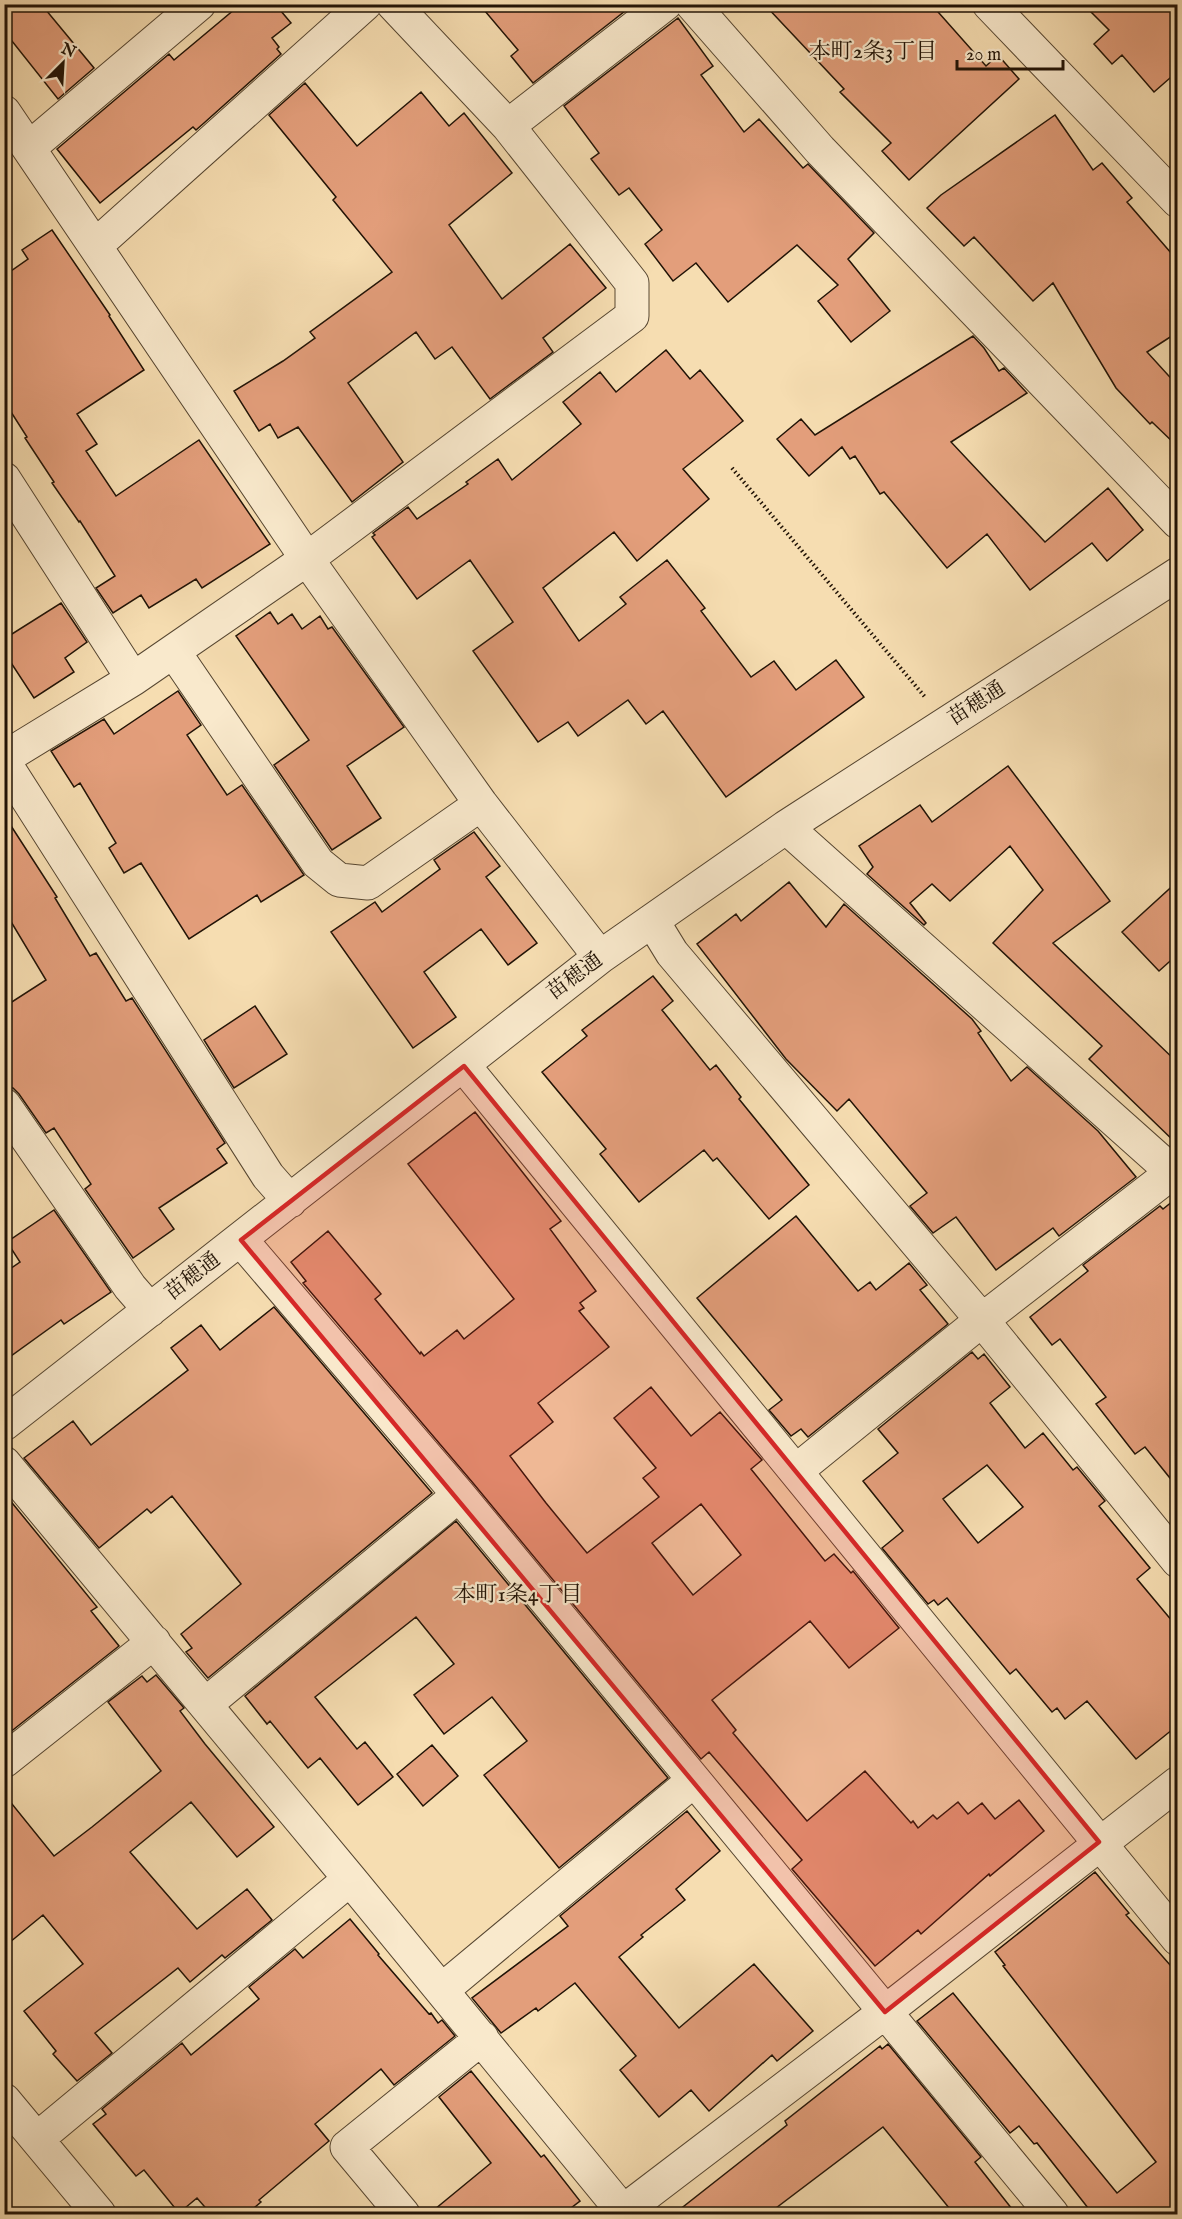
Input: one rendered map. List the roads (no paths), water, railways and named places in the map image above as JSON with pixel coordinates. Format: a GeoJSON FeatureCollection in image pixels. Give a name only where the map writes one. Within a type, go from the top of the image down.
{"type":"FeatureCollection","features":[{"type":"Feature","properties":{"kind":"street"},"geometry":{"type":"LineString","coordinates":[[29,148],[199,4]]}},
{"type":"Feature","properties":{"kind":"street"},"geometry":{"type":"LineString","coordinates":[[95,246],[365,4]]}},
{"type":"Feature","properties":{"kind":"street"},"geometry":{"type":"LineString","coordinates":[[290,1202],[268,1176],[4,760],[174,652],[306,559],[632,316],[632,283],[508,126],[393,4]]}},
{"type":"Feature","properties":{"kind":"street"},"geometry":{"type":"LineString","coordinates":[[508,126],[665,4]]}},
{"type":"Feature","properties":{"kind":"street"},"geometry":{"type":"LineString","coordinates":[[692,4],[820,150],[1178,522]]}},
{"type":"Feature","properties":{"kind":"street"},"geometry":{"type":"LineString","coordinates":[[989,4],[1178,201]]}},
{"type":"Feature","properties":{"kind":"street"},"geometry":{"type":"LineString","coordinates":[[4,112],[306,559],[481,804],[600,957]]}},
{"type":"Feature","properties":{"kind":"street"},"geometry":{"type":"LineString","coordinates":[[4,479],[133,679]]}},
{"type":"Feature","properties":{"kind":"street","name":"苗穂通"},"geometry":{"type":"LineString","coordinates":[[4,1424],[464,1066],[557,989],[600,957],[786,827],[1178,574]]}},
{"type":"Feature","properties":{"kind":"street"},"geometry":{"type":"LineString","coordinates":[[174,652],[318,863],[339,880],[368,883],[481,804]]}},
{"type":"Feature","properties":{"kind":"street"},"geometry":{"type":"LineString","coordinates":[[786,827],[1176,1173],[982,1320],[796,1471]]}},
{"type":"Feature","properties":{"kind":"street"},"geometry":{"type":"LineString","coordinates":[[653,921],[672,953],[1175,1551]]}},
{"type":"Feature","properties":{"kind":"street"},"geometry":{"type":"LineString","coordinates":[[464,1066],[1178,1940]]}},
{"type":"Feature","properties":{"kind":"street"},"geometry":{"type":"LineString","coordinates":[[4,1105],[130,1287],[150,1310]]}},
{"type":"Feature","properties":{"kind":"street"},"geometry":{"type":"LineString","coordinates":[[242,1239],[459,1495],[1052,2214]]}},
{"type":"Feature","properties":{"kind":"street"},"geometry":{"type":"LineString","coordinates":[[4,1463],[482,2038],[623,2214],[885,2012],[1099,1842],[1178,1783]]}},
{"type":"Feature","properties":{"kind":"street"},"geometry":{"type":"LineString","coordinates":[[206,1704],[459,1495]]}},
{"type":"Feature","properties":{"kind":"street"},"geometry":{"type":"LineString","coordinates":[[4,1761],[154,1642]]}},
{"type":"Feature","properties":{"kind":"street"},"geometry":{"type":"LineString","coordinates":[[442,1990],[693,1780]]}},
{"type":"Feature","properties":{"kind":"street"},"geometry":{"type":"LineString","coordinates":[[37,2139],[350,1879]]}},
{"type":"Feature","properties":{"kind":"street"},"geometry":{"type":"LineString","coordinates":[[403,2214],[347,2146],[482,2038]]}},
{"type":"Feature","properties":{"kind":"street"},"geometry":{"type":"LineString","coordinates":[[4,2100],[99,2214]]}},
{"type":"Feature","properties":{"kind":"district","name":"本町2条3丁目"},"geometry":{"type":"Point","coordinates":[873,52]}},
{"type":"Feature","properties":{"kind":"district","name":"本町1条4丁目"},"geometry":{"type":"Point","coordinates":[518,1595]}}]}
